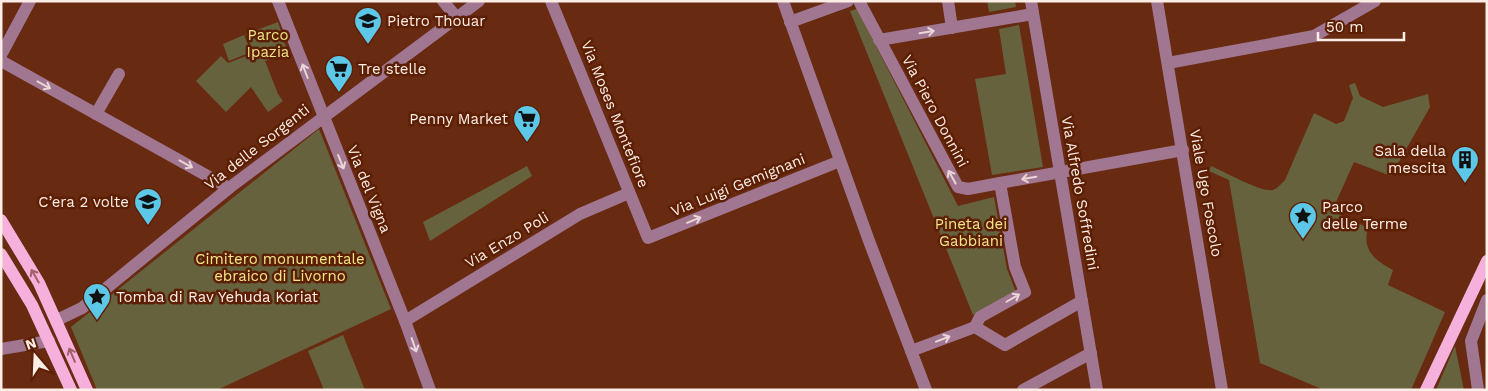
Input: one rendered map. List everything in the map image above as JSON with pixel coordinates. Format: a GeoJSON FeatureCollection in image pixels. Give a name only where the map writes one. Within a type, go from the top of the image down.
{"type":"FeatureCollection","features":[{"type":"Feature","properties":{"kind":"main road"},"geometry":{"type":"LineString","coordinates":[[1,220],[57,320],[86,390]]}},
{"type":"Feature","properties":{"kind":"main road"},"geometry":{"type":"LineString","coordinates":[[3,258],[32,305],[71,390]]}},
{"type":"Feature","properties":{"kind":"main road"},"geometry":{"type":"LineString","coordinates":[[1426,390],[1487,261]]}},
{"type":"Feature","properties":{"kind":"street"},"geometry":{"type":"LineString","coordinates":[[1,55],[30,1]]}},
{"type":"Feature","properties":{"kind":"street","name":"Via del Vigna"},"geometry":{"type":"LineString","coordinates":[[278,1],[322,116],[405,321],[430,390]]}},
{"type":"Feature","properties":{"kind":"street"},"geometry":{"type":"LineString","coordinates":[[444,1],[457,18]]}},
{"type":"Feature","properties":{"kind":"street","name":"Via delle Sorgenti"},"geometry":{"type":"LineString","coordinates":[[57,320],[82,308],[229,188],[322,116],[479,1]]}},
{"type":"Feature","properties":{"kind":"street","name":"Via Moses Montefiore"},"geometry":{"type":"LineString","coordinates":[[551,1],[648,238]]}},
{"type":"Feature","properties":{"kind":"street"},"geometry":{"type":"LineString","coordinates":[[783,1],[840,161],[926,390]]}},
{"type":"Feature","properties":{"kind":"street"},"geometry":{"type":"LineString","coordinates":[[790,22],[848,1]]}},
{"type":"Feature","properties":{"kind":"street","name":"Via Piero Donnini"},"geometry":{"type":"LineString","coordinates":[[860,1],[958,187],[968,189],[1000,183]]}},
{"type":"Feature","properties":{"kind":"street"},"geometry":{"type":"LineString","coordinates":[[948,1],[952,28]]}},
{"type":"Feature","properties":{"kind":"street","name":"Viale Ugo Foscolo"},"geometry":{"type":"LineString","coordinates":[[1157,1],[1222,390]]}},
{"type":"Feature","properties":{"kind":"street"},"geometry":{"type":"LineString","coordinates":[[1168,63],[1314,36],[1376,1]]}},
{"type":"Feature","properties":{"kind":"street","name":"Via Piero Donnini"},"geometry":{"type":"LineString","coordinates":[[879,40],[952,28],[1032,8]]}},
{"type":"Feature","properties":{"kind":"street","name":"Via Alfredo Soffredini"},"geometry":{"type":"LineString","coordinates":[[1032,8],[1096,390]]}},
{"type":"Feature","properties":{"kind":"street"},"geometry":{"type":"LineString","coordinates":[[1,61],[229,188]]}},
{"type":"Feature","properties":{"kind":"street"},"geometry":{"type":"LineString","coordinates":[[96,114],[119,74]]}},
{"type":"Feature","properties":{"kind":"street"},"geometry":{"type":"LineString","coordinates":[[911,351],[975,327],[980,317],[1025,292],[1015,267],[1000,183],[1183,150]]}},
{"type":"Feature","properties":{"kind":"street","name":"Via Luigi Gemignani"},"geometry":{"type":"LineString","coordinates":[[648,238],[840,161]]}},
{"type":"Feature","properties":{"kind":"street","name":"Via Enzo Poli"},"geometry":{"type":"LineString","coordinates":[[405,321],[580,214],[629,193]]}},
{"type":"Feature","properties":{"kind":"street"},"geometry":{"type":"LineString","coordinates":[[1478,390],[1470,348],[1472,336],[1487,300]]}},
{"type":"Feature","properties":{"kind":"street"},"geometry":{"type":"LineString","coordinates":[[975,327],[1005,344],[1082,301]]}},
{"type":"Feature","properties":{"kind":"street"},"geometry":{"type":"LineString","coordinates":[[1,349],[49,341]]}},
{"type":"Feature","properties":{"kind":"street"},"geometry":{"type":"LineString","coordinates":[[1024,390],[1091,353]]}},
{"type":"Feature","properties":{"kind":"green space"},"geometry":{"type":"Polygon","coordinates":[[[987,1],[1015,1],[1016,7],[989,12],[987,1]]]}},
{"type":"Feature","properties":{"kind":"green space","name":"Pineta dei Gabbiani"},"geometry":{"type":"Polygon","coordinates":[[[857,9],[958,206],[994,197],[1007,269],[1016,292],[973,315],[850,11],[857,9]]]}},
{"type":"Feature","properties":{"kind":"green space","name":"Parco Ipazia"},"geometry":{"type":"Polygon","coordinates":[[[278,22],[288,53],[265,61],[278,94],[283,101],[268,112],[251,87],[226,112],[196,81],[221,56],[228,63],[254,53],[246,34],[278,22]]]}},
{"type":"Feature","properties":{"kind":"green space"},"geometry":{"type":"Polygon","coordinates":[[[1019,25],[1043,167],[992,175],[975,79],[1006,74],[999,29],[1019,25]]]}},
{"type":"Feature","properties":{"kind":"green space"},"geometry":{"type":"Polygon","coordinates":[[[244,35],[251,52],[229,61],[223,44],[244,35]]]}},
{"type":"Feature","properties":{"kind":"green space","name":"Parco delle Terme"},"geometry":{"type":"Polygon","coordinates":[[[1355,83],[1360,96],[1383,107],[1428,94],[1430,107],[1391,176],[1354,162],[1332,211],[1368,228],[1367,242],[1371,254],[1393,270],[1388,285],[1445,312],[1411,390],[1324,390],[1260,363],[1229,180],[1209,171],[1211,166],[1260,188],[1275,189],[1285,180],[1314,113],[1336,124],[1344,121],[1353,98],[1349,85],[1355,83]]]}},
{"type":"Feature","properties":{"kind":"green space","name":"Cimitero monumentale ebraico di Livorno"},"geometry":{"type":"Polygon","coordinates":[[[319,129],[391,309],[217,390],[97,390],[71,327],[319,129]]]}},
{"type":"Feature","properties":{"kind":"green space"},"geometry":{"type":"Polygon","coordinates":[[[527,166],[532,176],[430,241],[423,222],[527,166]]]}},
{"type":"Feature","properties":{"kind":"green space"},"geometry":{"type":"Polygon","coordinates":[[[343,335],[365,390],[324,390],[308,351],[343,335]]]}},
{"type":"Feature","properties":{"kind":"green space"},"geometry":{"type":"Polygon","coordinates":[[[1455,346],[1464,390],[1436,390],[1454,348],[1455,346]]]}},
{"type":"Feature","properties":{"kind":"place","name":"Pietro Thouar"},"geometry":{"type":"Point","coordinates":[368,45]}},
{"type":"Feature","properties":{"kind":"place","name":"Tre stelle"},"geometry":{"type":"Point","coordinates":[339,93]}},
{"type":"Feature","properties":{"kind":"place","name":"Penny Market"},"geometry":{"type":"Point","coordinates":[527,143]}},
{"type":"Feature","properties":{"kind":"place","name":"Sala della mescita"},"geometry":{"type":"Point","coordinates":[1465,184]}},
{"type":"Feature","properties":{"kind":"place","name":"C’era 2 volte"},"geometry":{"type":"Point","coordinates":[148,226]}},
{"type":"Feature","properties":{"kind":"place","name":"Parco delle Terme"},"geometry":{"type":"Point","coordinates":[1303,240]}},
{"type":"Feature","properties":{"kind":"place","name":"Tomba di Rav Yehuda Koriat"},"geometry":{"type":"Point","coordinates":[97,321]}}]}
